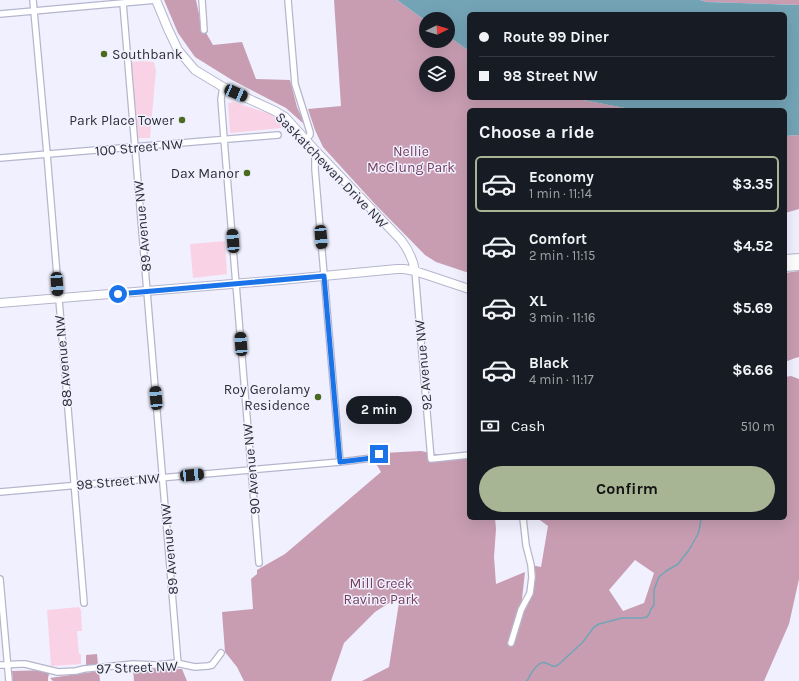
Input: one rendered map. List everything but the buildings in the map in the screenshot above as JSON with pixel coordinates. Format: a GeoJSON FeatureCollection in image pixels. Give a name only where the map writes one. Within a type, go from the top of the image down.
{"type":"FeatureCollection","features":[{"type":"Feature","properties":{"kind":"main road","name":"Saskatchewan Drive NW"},"geometry":{"type":"LineString","coordinates":[[156,0],[178,50],[196,70],[223,88],[249,98],[280,113],[285,117],[305,140],[401,240],[413,260],[415,271]]}},
{"type":"Feature","properties":{"kind":"main road"},"geometry":{"type":"LineString","coordinates":[[787,259],[799,258]]}},
{"type":"Feature","properties":{"kind":"main road"},"geometry":{"type":"LineString","coordinates":[[787,267],[799,266]]}},
{"type":"Feature","properties":{"kind":"main road"},"geometry":{"type":"LineString","coordinates":[[0,303],[404,269],[415,271],[467,288]]}},
{"type":"Feature","properties":{"kind":"street","name":"88 Avenue NW"},"geometry":{"type":"LineString","coordinates":[[33,0],[84,602]]}},
{"type":"Feature","properties":{"kind":"street"},"geometry":{"type":"LineString","coordinates":[[0,14],[156,0]]}},
{"type":"Feature","properties":{"kind":"street"},"geometry":{"type":"LineString","coordinates":[[202,0],[204,30]]}},
{"type":"Feature","properties":{"kind":"street"},"geometry":{"type":"LineString","coordinates":[[288,0],[295,84],[310,132],[310,135],[305,140]]}},
{"type":"Feature","properties":{"kind":"street","name":"89 Avenue NW"},"geometry":{"type":"LineString","coordinates":[[123,3],[178,664]]}},
{"type":"Feature","properties":{"kind":"street","name":"90 Avenue NW"},"geometry":{"type":"LineString","coordinates":[[223,88],[221,96],[224,139],[259,563]]}},
{"type":"Feature","properties":{"kind":"street","name":"100 Street NW"},"geometry":{"type":"LineString","coordinates":[[0,158],[278,135]]}},
{"type":"Feature","properties":{"kind":"street"},"geometry":{"type":"LineString","coordinates":[[315,150],[315,169],[340,462]]}},
{"type":"Feature","properties":{"kind":"street","name":"92 Avenue NW"},"geometry":{"type":"LineString","coordinates":[[415,271],[431,459],[467,456]]}},
{"type":"Feature","properties":{"kind":"street","name":"98 Street NW"},"geometry":{"type":"LineString","coordinates":[[0,492],[340,462],[372,458],[379,454]]}},
{"type":"Feature","properties":{"kind":"street"},"geometry":{"type":"LineString","coordinates":[[510,643],[521,610],[530,593],[532,577],[523,520]]}},
{"type":"Feature","properties":{"kind":"street"},"geometry":{"type":"LineString","coordinates":[[0,579],[9,681]]}},
{"type":"Feature","properties":{"kind":"street","name":"97 Street NW"},"geometry":{"type":"LineString","coordinates":[[0,665],[25,664],[58,672],[133,664],[178,664],[195,667],[208,666],[214,663],[222,653]]}},
{"type":"Feature","properties":{"kind":"shaded area"},"geometry":{"type":"Polygon","coordinates":[[[131,62],[154,62],[156,70],[150,138],[138,138],[131,62]]]}},
{"type":"Feature","properties":{"kind":"shaded area"},"geometry":{"type":"Polygon","coordinates":[[[233,102],[271,114],[281,123],[281,128],[230,133],[228,103],[233,102]]]}},
{"type":"Feature","properties":{"kind":"shaded area"},"geometry":{"type":"Polygon","coordinates":[[[225,241],[227,274],[193,278],[190,244],[225,241]]]}},
{"type":"Feature","properties":{"kind":"shaded area"},"geometry":{"type":"Polygon","coordinates":[[[79,607],[81,610],[82,631],[77,631],[79,654],[81,654],[81,664],[51,666],[47,610],[79,607]]]}},
{"type":"Feature","properties":{"kind":"green space"},"geometry":{"type":"Polygon","coordinates":[[[164,0],[196,0],[201,24],[213,45],[242,42],[256,79],[290,80],[297,107],[305,125],[286,108],[232,80],[195,57],[178,33],[164,0]]]}},
{"type":"Feature","properties":{"kind":"green space","name":"Nellie McClung Park"},"geometry":{"type":"Polygon","coordinates":[[[334,0],[397,0],[419,16],[419,48],[455,48],[455,41],[467,50],[467,100],[583,100],[625,108],[467,108],[467,272],[436,262],[425,255],[374,203],[323,147],[308,109],[341,106],[334,0]]]}},
{"type":"Feature","properties":{"kind":"green space"},"geometry":{"type":"Polygon","coordinates":[[[700,0],[799,0],[799,5],[707,2],[700,0]]]}},
{"type":"Feature","properties":{"kind":"green space"},"geometry":{"type":"Polygon","coordinates":[[[799,135],[799,209],[787,212],[787,136],[799,135]]]}},
{"type":"Feature","properties":{"kind":"green space"},"geometry":{"type":"Polygon","coordinates":[[[799,271],[799,357],[787,361],[787,273],[799,271]]]}},
{"type":"Feature","properties":{"kind":"green space","name":"Mill Creek Ravine Park"},"geometry":{"type":"Polygon","coordinates":[[[791,376],[799,379],[799,579],[789,624],[764,681],[362,681],[389,667],[400,596],[375,612],[344,643],[331,681],[244,681],[237,667],[225,652],[222,612],[253,609],[251,579],[257,574],[257,570],[285,554],[381,472],[375,462],[383,453],[421,451],[441,455],[467,455],[467,520],[495,520],[494,557],[496,584],[525,572],[521,608],[530,593],[531,565],[541,567],[548,526],[540,520],[787,520],[787,377],[791,376]],[[635,560],[609,590],[623,611],[644,603],[654,573],[635,560]]]}},
{"type":"Feature","properties":{"kind":"green space"},"geometry":{"type":"Polygon","coordinates":[[[97,654],[98,665],[86,665],[86,655],[97,654]]]}},
{"type":"Feature","properties":{"kind":"green space"},"geometry":{"type":"Polygon","coordinates":[[[133,669],[182,669],[187,681],[134,681],[133,669]]]}},
{"type":"Feature","properties":{"kind":"green space"},"geometry":{"type":"Polygon","coordinates":[[[50,670],[48,681],[13,681],[12,671],[50,670]]]}},
{"type":"Feature","properties":{"kind":"green space"},"geometry":{"type":"Polygon","coordinates":[[[99,671],[100,681],[53,681],[50,678],[99,671]]]}},
{"type":"Feature","properties":{"kind":"water"},"geometry":{"type":"Polygon","coordinates":[[[397,0],[700,0],[707,2],[799,5],[799,135],[787,136],[787,108],[625,108],[583,100],[787,100],[787,12],[467,12],[467,50],[455,41],[455,12],[419,12],[419,16],[397,0]]]}},
{"type":"Feature","properties":{"kind":"waterway"},"geometry":{"type":"LineString","coordinates":[[527,681],[530,675],[540,664],[546,663],[553,666],[558,665],[582,643],[594,627],[599,624],[622,618],[647,617],[654,605],[654,590],[659,577],[678,564],[689,550],[698,534],[701,520]]}},
{"type":"Feature","properties":{"kind":"place","name":"Southbank"},"geometry":{"type":"Point","coordinates":[104,54]}},
{"type":"Feature","properties":{"kind":"place","name":"Park Place Tower"},"geometry":{"type":"Point","coordinates":[182,120]}},
{"type":"Feature","properties":{"kind":"place","name":"Dax Manor"},"geometry":{"type":"Point","coordinates":[247,173]}},
{"type":"Feature","properties":{"kind":"place","name":"Roy Gerolamy Residence"},"geometry":{"type":"Point","coordinates":[318,397]}},
{"type":"Feature","properties":{"kind":"route"},"geometry":{"type":"LineString","coordinates":[[118,294],[324,276],[340,462],[372,458],[379,454]]}}]}
